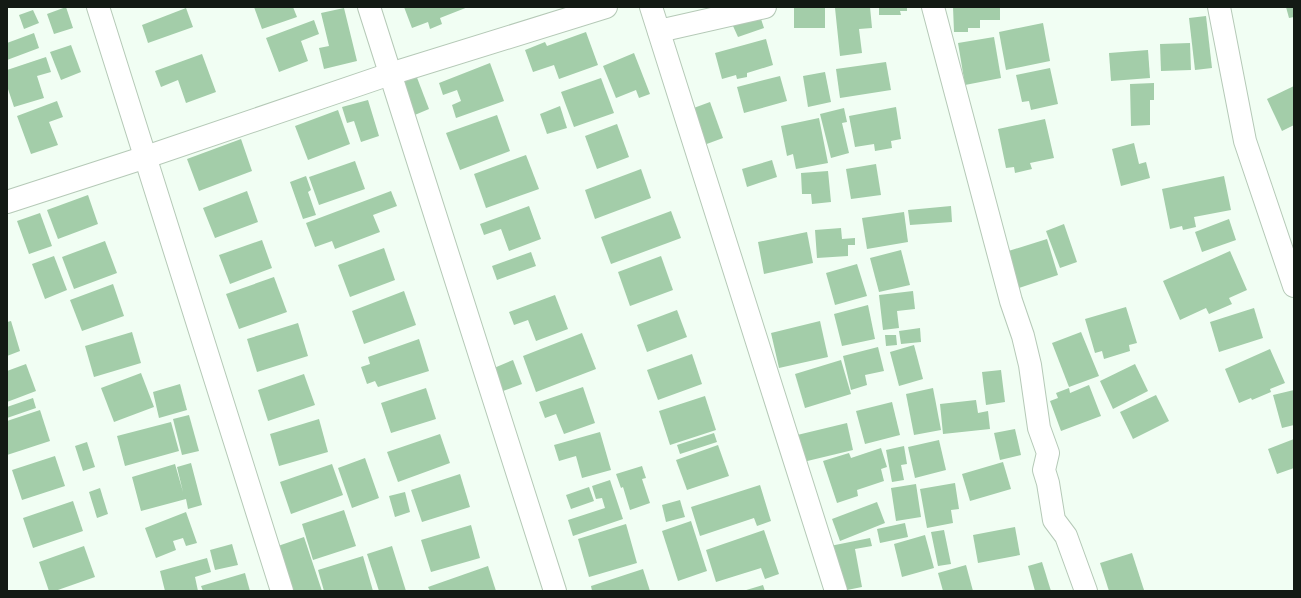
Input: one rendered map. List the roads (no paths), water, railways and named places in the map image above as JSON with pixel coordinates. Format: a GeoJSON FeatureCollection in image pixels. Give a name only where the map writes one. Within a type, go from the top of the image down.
{"type":"FeatureCollection","features":[{"type":"Feature","properties":{"kind":"street"},"geometry":{"type":"LineString","coordinates":[[98,7],[282,591]]}},
{"type":"Feature","properties":{"kind":"street"},"geometry":{"type":"LineString","coordinates":[[369,7],[555,591]]}},
{"type":"Feature","properties":{"kind":"street"},"geometry":{"type":"LineString","coordinates":[[7,202],[146,157],[390,74],[606,7]]}},
{"type":"Feature","properties":{"kind":"street"},"geometry":{"type":"LineString","coordinates":[[651,7],[836,591]]}},
{"type":"Feature","properties":{"kind":"street"},"geometry":{"type":"LineString","coordinates":[[659,31],[765,7]]}},
{"type":"Feature","properties":{"kind":"street"},"geometry":{"type":"LineString","coordinates":[[933,7],[1011,301],[1023,336],[1030,365],[1039,428],[1048,452],[1044,470],[1048,483],[1054,520],[1066,536],[1086,591]]}},
{"type":"Feature","properties":{"kind":"street"},"geometry":{"type":"LineString","coordinates":[[1219,7],[1245,141],[1294,286]]}}]}
